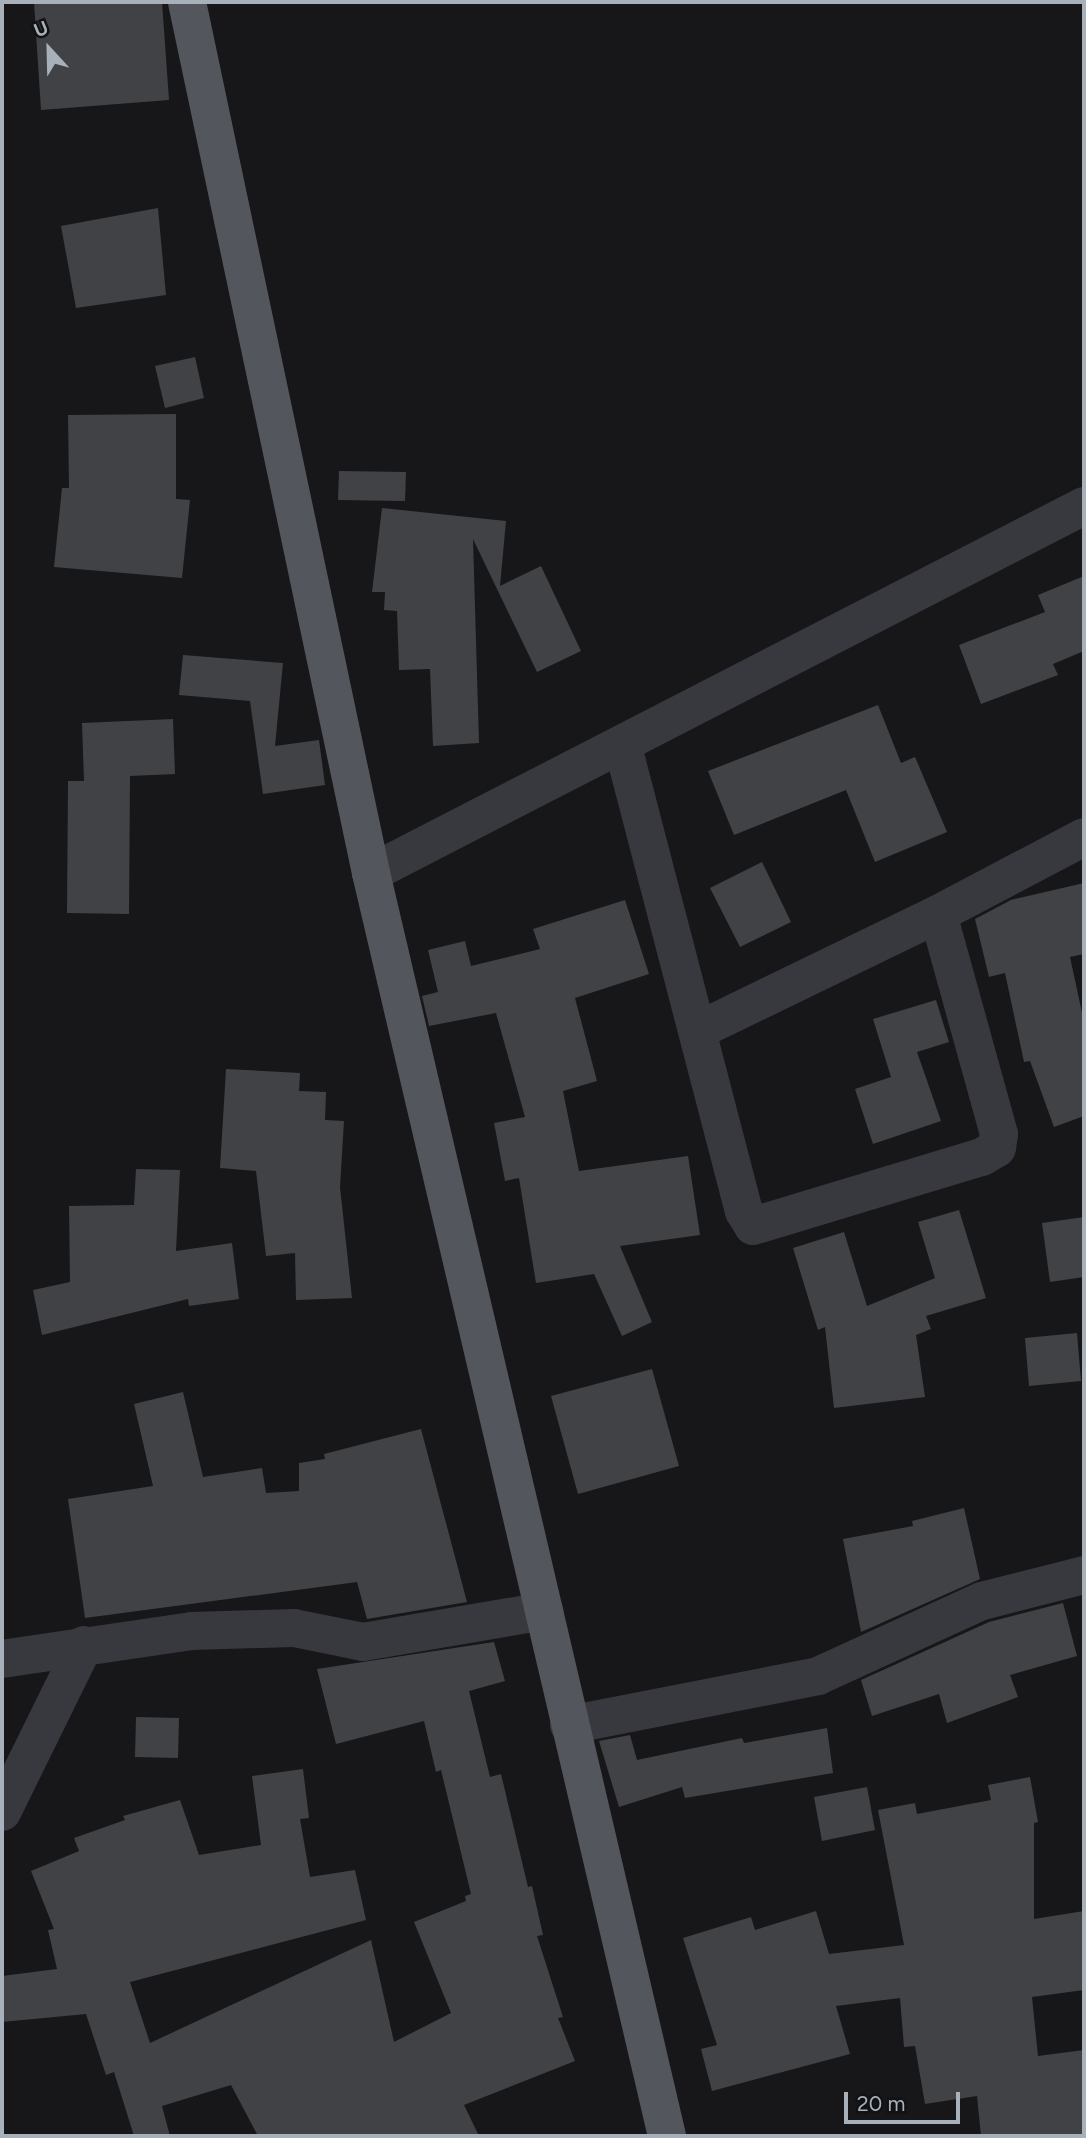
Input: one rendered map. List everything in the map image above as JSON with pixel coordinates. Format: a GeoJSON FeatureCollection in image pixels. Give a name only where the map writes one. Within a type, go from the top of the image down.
{"type":"FeatureCollection","features":[{"type":"Feature","properties":{"kind":"main road"},"geometry":{"type":"LineString","coordinates":[[187,2],[371,873],[667,2136]]}},
{"type":"Feature","properties":{"kind":"street"},"geometry":{"type":"LineString","coordinates":[[371,873],[623,747],[1084,506]]}},
{"type":"Feature","properties":{"kind":"street"},"geometry":{"type":"LineString","coordinates":[[623,747],[699,1030],[744,1211],[753,1226],[994,1152],[999,1134],[938,914]]}},
{"type":"Feature","properties":{"kind":"street"},"geometry":{"type":"LineString","coordinates":[[699,1030],[938,914],[1084,837]]}},
{"type":"Feature","properties":{"kind":"street"},"geometry":{"type":"LineString","coordinates":[[569,1726],[818,1676],[982,1601],[1084,1575]]}},
{"type":"Feature","properties":{"kind":"street"},"geometry":{"type":"LineString","coordinates":[[2,1659],[84,1645],[192,1632],[281,1628],[363,1642],[544,1611]]}},
{"type":"Feature","properties":{"kind":"street"},"geometry":{"type":"LineString","coordinates":[[2,1812],[84,1645]]}},
{"type":"Feature","properties":{"kind":"building"},"geometry":{"type":"Polygon","coordinates":[[[34,2],[162,2],[169,100],[41,110],[34,2]]]}},
{"type":"Feature","properties":{"kind":"building"},"geometry":{"type":"Polygon","coordinates":[[[158,208],[166,295],[76,308],[61,226],[158,208]]]}},
{"type":"Feature","properties":{"kind":"building"},"geometry":{"type":"Polygon","coordinates":[[[195,357],[204,398],[165,408],[155,366],[195,357]]]}},
{"type":"Feature","properties":{"kind":"building"},"geometry":{"type":"Polygon","coordinates":[[[176,414],[176,499],[190,500],[182,578],[54,567],[62,488],[69,488],[68,415],[176,414]]]}},
{"type":"Feature","properties":{"kind":"building"},"geometry":{"type":"Polygon","coordinates":[[[339,471],[406,472],[405,501],[338,500],[339,471]]]}},
{"type":"Feature","properties":{"kind":"building"},"geometry":{"type":"Polygon","coordinates":[[[382,508],[506,521],[500,586],[541,566],[581,651],[537,672],[473,539],[479,743],[433,746],[430,669],[399,670],[397,611],[384,610],[385,592],[372,592],[382,508]]]}},
{"type":"Feature","properties":{"kind":"building"},"geometry":{"type":"Polygon","coordinates":[[[1084,576],[1084,651],[1053,664],[1058,675],[981,704],[959,645],[1045,612],[1038,595],[1084,576]]]}},
{"type":"Feature","properties":{"kind":"building"},"geometry":{"type":"Polygon","coordinates":[[[183,655],[283,663],[275,746],[319,740],[325,785],[263,794],[250,701],[179,695],[183,655]]]}},
{"type":"Feature","properties":{"kind":"building"},"geometry":{"type":"Polygon","coordinates":[[[878,705],[901,763],[915,757],[947,832],[875,862],[846,790],[734,835],[708,771],[878,705]]]}},
{"type":"Feature","properties":{"kind":"building"},"geometry":{"type":"Polygon","coordinates":[[[173,719],[175,774],[130,776],[129,914],[67,913],[68,781],[84,781],[82,723],[173,719]]]}},
{"type":"Feature","properties":{"kind":"building"},"geometry":{"type":"Polygon","coordinates":[[[762,862],[791,922],[740,947],[710,888],[762,862]]]}},
{"type":"Feature","properties":{"kind":"building"},"geometry":{"type":"Polygon","coordinates":[[[1084,883],[1084,954],[1070,957],[1084,1022],[1084,1116],[1054,1127],[1030,1061],[1024,1062],[1005,973],[989,977],[975,919],[1011,900],[1084,883]]]}},
{"type":"Feature","properties":{"kind":"building"},"geometry":{"type":"Polygon","coordinates":[[[625,900],[649,974],[575,998],[597,1081],[563,1091],[579,1171],[688,1156],[700,1235],[620,1246],[652,1322],[622,1336],[594,1274],[536,1283],[519,1178],[505,1181],[494,1123],[525,1117],[496,1013],[429,1026],[422,996],[438,992],[428,950],[465,941],[471,966],[540,949],[533,929],[625,900]]]}},
{"type":"Feature","properties":{"kind":"building"},"geometry":{"type":"Polygon","coordinates":[[[936,1000],[949,1042],[917,1052],[941,1121],[873,1144],[855,1089],[891,1077],[873,1019],[936,1000]]]}},
{"type":"Feature","properties":{"kind":"building"},"geometry":{"type":"Polygon","coordinates":[[[226,1069],[300,1073],[299,1091],[326,1092],[325,1120],[344,1121],[340,1187],[352,1298],[296,1300],[295,1253],[266,1256],[256,1171],[220,1168],[226,1069]]]}},
{"type":"Feature","properties":{"kind":"building"},"geometry":{"type":"Polygon","coordinates":[[[136,1169],[180,1170],[176,1251],[232,1243],[239,1299],[189,1306],[188,1299],[42,1335],[33,1290],[70,1282],[69,1206],[134,1205],[136,1169]]]}},
{"type":"Feature","properties":{"kind":"building"},"geometry":{"type":"Polygon","coordinates":[[[959,1210],[986,1298],[926,1316],[931,1329],[916,1335],[925,1397],[834,1408],[825,1327],[818,1330],[793,1248],[844,1232],[867,1306],[935,1278],[918,1222],[959,1210]]]}},
{"type":"Feature","properties":{"kind":"building"},"geometry":{"type":"Polygon","coordinates":[[[1084,1217],[1084,1277],[1050,1282],[1042,1223],[1084,1217]]]}},
{"type":"Feature","properties":{"kind":"building"},"geometry":{"type":"Polygon","coordinates":[[[1077,1333],[1081,1381],[1029,1386],[1025,1338],[1077,1333]]]}},
{"type":"Feature","properties":{"kind":"building"},"geometry":{"type":"Polygon","coordinates":[[[652,1369],[679,1466],[578,1494],[551,1396],[652,1369]]]}},
{"type":"Feature","properties":{"kind":"building"},"geometry":{"type":"Polygon","coordinates":[[[183,1392],[203,1477],[262,1468],[266,1493],[299,1491],[299,1463],[325,1459],[324,1454],[421,1429],[467,1602],[367,1619],[357,1582],[85,1618],[68,1499],[153,1486],[134,1404],[183,1392]]]}},
{"type":"Feature","properties":{"kind":"building"},"geometry":{"type":"Polygon","coordinates":[[[964,1508],[980,1579],[861,1632],[843,1539],[913,1526],[912,1521],[964,1508]]]}},
{"type":"Feature","properties":{"kind":"building"},"geometry":{"type":"Polygon","coordinates":[[[1063,1603],[1077,1656],[1010,1675],[1018,1697],[947,1723],[939,1694],[872,1716],[861,1680],[989,1622],[1063,1603]]]}},
{"type":"Feature","properties":{"kind":"building"},"geometry":{"type":"Polygon","coordinates":[[[494,1642],[505,1681],[469,1691],[490,1777],[501,1774],[528,1887],[532,1886],[543,1935],[537,1936],[563,2017],[558,2018],[575,2061],[464,2105],[479,2136],[258,2136],[231,2085],[162,2106],[170,2136],[134,2136],[114,2072],[106,2075],[86,2014],[2,2022],[2,1976],[57,1969],[48,1930],[54,1929],[31,1871],[79,1851],[74,1838],[125,1820],[123,1816],[180,1800],[199,1855],[261,1845],[252,1776],[303,1769],[309,1818],[300,1819],[310,1877],[355,1870],[366,1920],[130,1982],[150,2043],[371,1940],[394,2042],[451,2013],[414,1922],[466,1901],[465,1896],[471,1894],[441,1770],[436,1772],[424,1721],[336,1744],[317,1669],[494,1642]]]}},
{"type":"Feature","properties":{"kind":"building"},"geometry":{"type":"Polygon","coordinates":[[[136,1717],[179,1718],[178,1758],[135,1757],[136,1717]]]}},
{"type":"Feature","properties":{"kind":"building"},"geometry":{"type":"Polygon","coordinates":[[[827,1728],[833,1773],[685,1798],[682,1787],[619,1807],[599,1741],[630,1735],[637,1760],[742,1738],[744,1743],[827,1728]]]}},
{"type":"Feature","properties":{"kind":"building"},"geometry":{"type":"Polygon","coordinates":[[[1030,1777],[1038,1822],[1034,1823],[1034,1919],[1084,1911],[1084,1990],[1032,1997],[1038,2056],[1084,2050],[1084,2136],[981,2136],[977,2096],[925,2104],[915,2046],[904,2047],[900,1998],[836,2006],[850,2054],[712,2091],[701,2049],[717,2045],[683,1938],[751,1917],[755,1930],[816,1911],[829,1954],[904,1945],[878,1810],[915,1803],[917,1814],[991,1800],[988,1785],[1030,1777]]]}},
{"type":"Feature","properties":{"kind":"building"},"geometry":{"type":"Polygon","coordinates":[[[867,1787],[875,1830],[822,1841],[814,1797],[867,1787]]]}}]}
